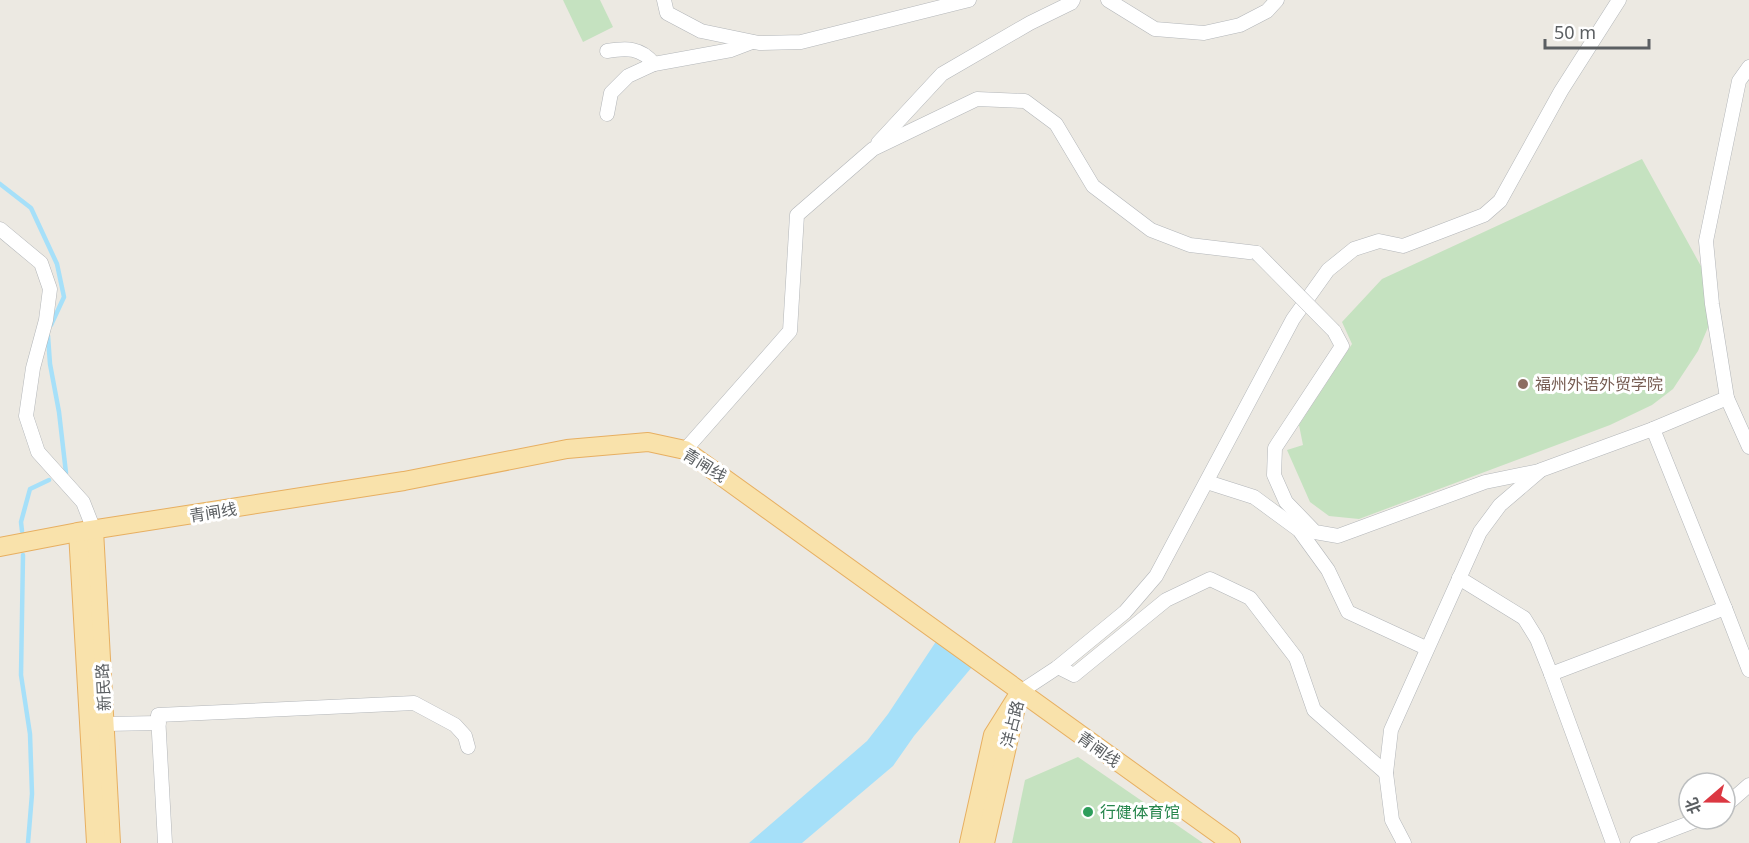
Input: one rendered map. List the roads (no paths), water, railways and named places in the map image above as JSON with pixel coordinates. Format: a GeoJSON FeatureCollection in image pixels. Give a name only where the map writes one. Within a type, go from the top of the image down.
{"type":"FeatureCollection","features":[{"type":"Feature","properties":{"kind":"main road","name":"青闸线"},"geometry":{"type":"LineString","coordinates":[[0,547],[86,531],[404,481],[567,449],[648,442],[685,450],[734,483],[1231,843]]}},
{"type":"Feature","properties":{"kind":"main road","name":"新民路"},"geometry":{"type":"LineString","coordinates":[[86,531],[105,724],[111,843]]}},
{"type":"Feature","properties":{"kind":"main road","name":"新民路"},"geometry":{"type":"LineString","coordinates":[[86,531],[96,843]]}},
{"type":"Feature","properties":{"kind":"main road","name":"洋占路"},"geometry":{"type":"LineString","coordinates":[[969,843],[993,735],[1020,692]]}},
{"type":"Feature","properties":{"kind":"main road","name":"洋占路"},"geometry":{"type":"LineString","coordinates":[[984,843],[1020,692]]}},
{"type":"Feature","properties":{"kind":"street"},"geometry":{"type":"LineString","coordinates":[[664,0],[667,13],[701,31],[752,42],[801,42],[969,0]]}},
{"type":"Feature","properties":{"kind":"street"},"geometry":{"type":"LineString","coordinates":[[685,450],[790,331],[797,215],[873,148],[942,74],[1073,0]]}},
{"type":"Feature","properties":{"kind":"street"},"geometry":{"type":"LineString","coordinates":[[1107,0],[1155,29],[1204,33],[1240,25],[1267,11],[1277,0]]}},
{"type":"Feature","properties":{"kind":"street"},"geometry":{"type":"LineString","coordinates":[[1020,692],[1058,667],[1125,612],[1156,576],[1293,319],[1328,270],[1354,249],[1379,241],[1403,246],[1484,215],[1500,201],[1561,92],[1619,0]]}},
{"type":"Feature","properties":{"kind":"street"},"geometry":{"type":"LineString","coordinates":[[607,114],[611,93],[628,76],[654,64],[731,50],[752,42]]}},
{"type":"Feature","properties":{"kind":"street"},"geometry":{"type":"LineString","coordinates":[[607,51],[631,48],[648,57],[654,64]]}},
{"type":"Feature","properties":{"kind":"street"},"geometry":{"type":"LineString","coordinates":[[1749,67],[1739,81],[1706,241],[1712,304],[1727,398],[1749,447]]}},
{"type":"Feature","properties":{"kind":"street"},"geometry":{"type":"LineString","coordinates":[[873,148],[977,99],[1025,101],[1056,124],[1093,186],[1151,230],[1190,245],[1257,253],[1335,331],[1342,346],[1275,448],[1274,475],[1286,502],[1315,532],[1338,536],[1485,482],[1540,470],[1653,429],[1727,398]]}},
{"type":"Feature","properties":{"kind":"street"},"geometry":{"type":"LineString","coordinates":[[0,229],[40,263],[50,289],[46,320],[33,368],[26,416],[38,452],[83,502],[86,531]]}},
{"type":"Feature","properties":{"kind":"street"},"geometry":{"type":"LineString","coordinates":[[1653,429],[1749,670]]}},
{"type":"Feature","properties":{"kind":"street"},"geometry":{"type":"LineString","coordinates":[[1404,843],[1392,820],[1386,773],[1391,730],[1480,532],[1500,505],[1540,470]]}},
{"type":"Feature","properties":{"kind":"street"},"geometry":{"type":"LineString","coordinates":[[1207,482],[1254,497],[1299,530],[1328,570],[1348,612],[1426,648]]}},
{"type":"Feature","properties":{"kind":"street"},"geometry":{"type":"LineString","coordinates":[[1459,578],[1524,618],[1537,639],[1613,843]]}},
{"type":"Feature","properties":{"kind":"street"},"geometry":{"type":"LineString","coordinates":[[1058,667],[1074,675],[1166,600],[1210,579],[1250,598],[1296,658],[1314,710],[1386,773]]}},
{"type":"Feature","properties":{"kind":"street"},"geometry":{"type":"LineString","coordinates":[[1551,674],[1725,608]]}},
{"type":"Feature","properties":{"kind":"street"},"geometry":{"type":"LineString","coordinates":[[165,843],[158,715],[414,703],[455,725],[465,736],[468,747]]}},
{"type":"Feature","properties":{"kind":"street"},"geometry":{"type":"LineString","coordinates":[[105,724],[159,723]]}},
{"type":"Feature","properties":{"kind":"street"},"geometry":{"type":"LineString","coordinates":[[1737,796],[1749,785]]}},
{"type":"Feature","properties":{"kind":"street"},"geometry":{"type":"LineString","coordinates":[[1637,843],[1677,828]]}},
{"type":"Feature","properties":{"kind":"water"},"geometry":{"type":"Polygon","coordinates":[[[937,640],[972,667],[914,736],[893,766],[802,843],[749,843],[867,741],[888,714],[937,640]]]}},
{"type":"Feature","properties":{"kind":"waterway"},"geometry":{"type":"LineString","coordinates":[[0,184],[31,208],[57,264],[64,297],[51,325]]}},
{"type":"Feature","properties":{"kind":"waterway"},"geometry":{"type":"LineString","coordinates":[[48,336],[66,473]]}},
{"type":"Feature","properties":{"kind":"waterway"},"geometry":{"type":"LineString","coordinates":[[22,531],[21,522],[30,489],[49,480]]}},
{"type":"Feature","properties":{"kind":"waterway"},"geometry":{"type":"LineString","coordinates":[[23,555],[21,675],[30,734],[32,794],[28,843]]}},
{"type":"Feature","properties":{"kind":"place","name":"福州外语外贸学院"},"geometry":{"type":"Point","coordinates":[1523,384]}},
{"type":"Feature","properties":{"kind":"place","name":"行健体育馆"},"geometry":{"type":"Point","coordinates":[1088,812]}}]}
